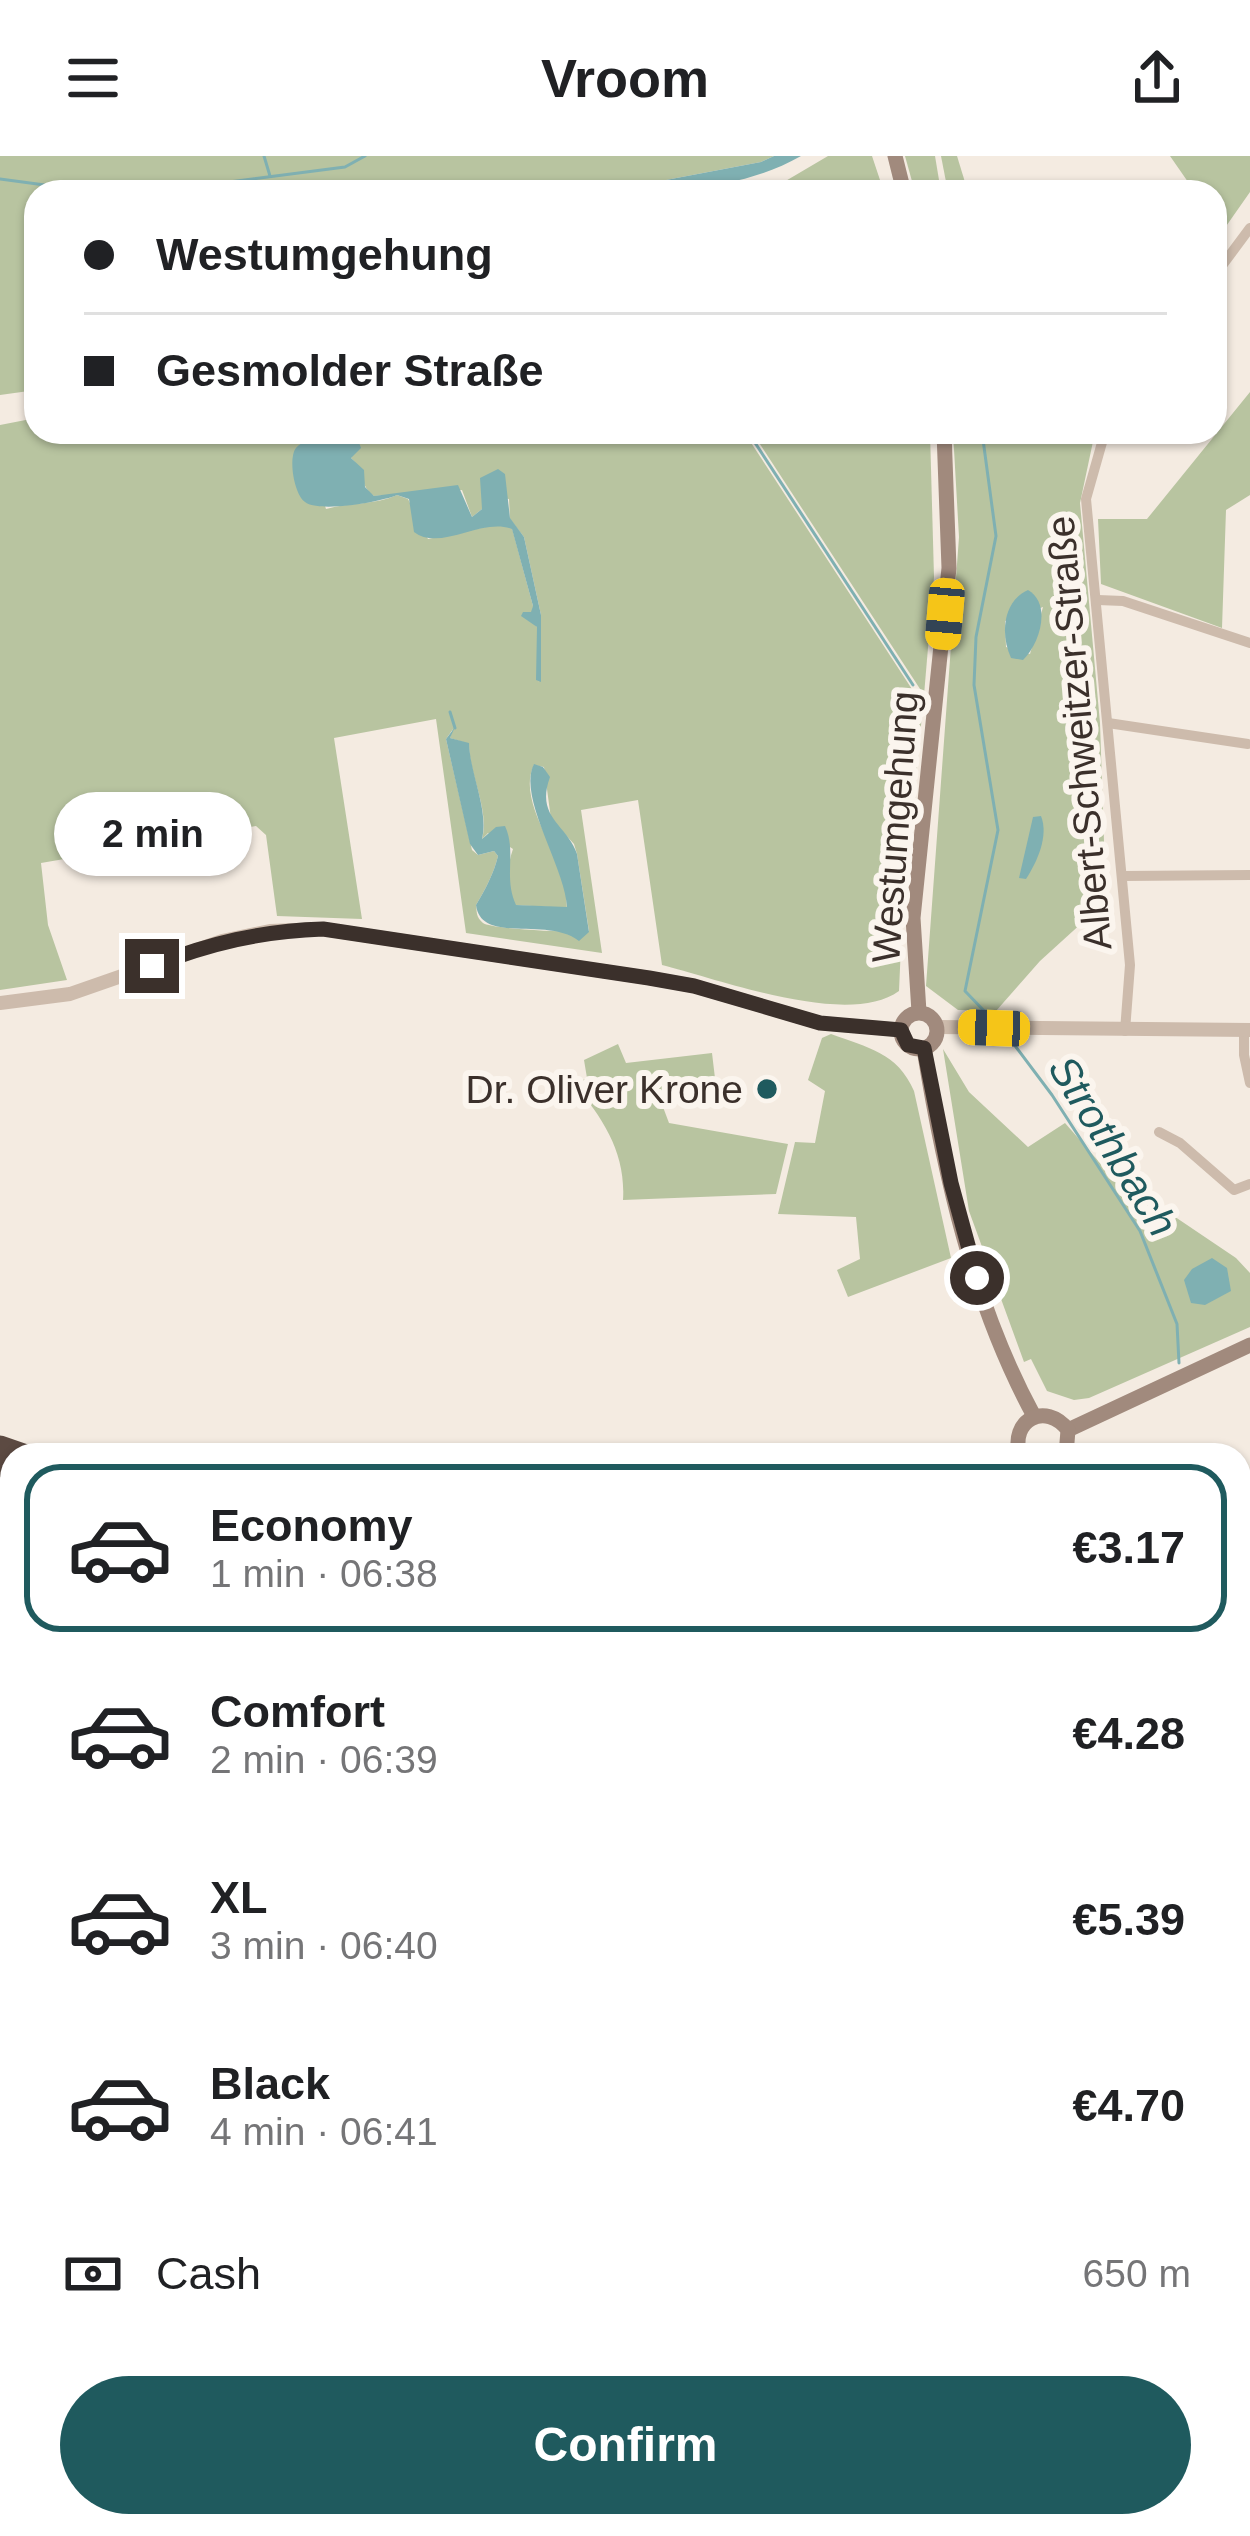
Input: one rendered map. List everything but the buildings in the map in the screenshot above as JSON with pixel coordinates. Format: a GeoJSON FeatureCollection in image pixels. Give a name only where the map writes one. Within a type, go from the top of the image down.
{"type":"FeatureCollection","features":[{"type":"Feature","properties":{"kind":"main road","name":"Westumgehung"},"geometry":{"type":"LineString","coordinates":[[919,1012],[914,918],[949,568],[944,444]]}},
{"type":"Feature","properties":{"kind":"main road"},"geometry":{"type":"LineString","coordinates":[[919,1012],[933,1018],[938,1028],[933,1043],[924,1048],[908,1045],[901,1030],[908,1016],[919,1012]]}},
{"type":"Feature","properties":{"kind":"main road"},"geometry":{"type":"LineString","coordinates":[[924,1048],[971,1258],[1000,1341],[1034,1416]]}},
{"type":"Feature","properties":{"kind":"main road"},"geometry":{"type":"LineString","coordinates":[[1068,1430],[1250,1345]]}},
{"type":"Feature","properties":{"kind":"main road"},"geometry":{"type":"LineString","coordinates":[[1018,1443],[1026,1420],[1050,1415],[1068,1430],[1070,1443]]}},
{"type":"Feature","properties":{"kind":"street"},"geometry":{"type":"LineString","coordinates":[[1227,259],[1250,228]]}},
{"type":"Feature","properties":{"kind":"street","name":"Albert-Schweitzer-Straße"},"geometry":{"type":"LineString","coordinates":[[1102,444],[1086,499],[1124,876],[1121,891],[1130,965],[1125,1031]]}},
{"type":"Feature","properties":{"kind":"street"},"geometry":{"type":"LineString","coordinates":[[1099,600],[1123,601],[1250,643]]}},
{"type":"Feature","properties":{"kind":"street"},"geometry":{"type":"LineString","coordinates":[[1108,723],[1249,744]]}},
{"type":"Feature","properties":{"kind":"street"},"geometry":{"type":"LineString","coordinates":[[1124,876],[1250,875]]}},
{"type":"Feature","properties":{"kind":"street"},"geometry":{"type":"LineString","coordinates":[[0,1003],[70,994],[222,941],[270,931],[323,929],[649,978],[694,986],[820,1023],[901,1030]]}},
{"type":"Feature","properties":{"kind":"street"},"geometry":{"type":"LineString","coordinates":[[938,1028],[1247,1030],[1244,1055],[1250,1084]]}},
{"type":"Feature","properties":{"kind":"street"},"geometry":{"type":"LineString","coordinates":[[1159,1132],[1180,1143],[1234,1190],[1250,1184]]}},
{"type":"Feature","properties":{"kind":"green space"},"geometry":{"type":"Polygon","coordinates":[[[0,156],[774,156],[666,180],[24,180],[24,392],[0,395],[0,156]]]}},
{"type":"Feature","properties":{"kind":"green space"},"geometry":{"type":"Polygon","coordinates":[[[828,156],[872,156],[880,180],[787,180],[828,156]]]}},
{"type":"Feature","properties":{"kind":"green space"},"geometry":{"type":"Polygon","coordinates":[[[905,156],[935,156],[939,180],[912,180],[905,156]]]}},
{"type":"Feature","properties":{"kind":"green space"},"geometry":{"type":"Polygon","coordinates":[[[941,156],[957,156],[964,180],[946,180],[941,156]]]}},
{"type":"Feature","properties":{"kind":"green space"},"geometry":{"type":"Polygon","coordinates":[[[1170,156],[1250,156],[1250,192],[1227,225],[1227,180],[1187,180],[1170,156]]]}},
{"type":"Feature","properties":{"kind":"green space"},"geometry":{"type":"Polygon","coordinates":[[[1250,392],[1250,495],[1226,510],[1222,628],[1101,584],[1098,519],[1147,519],[1208,444],[1227,444],[1227,420],[1250,392]]]}},
{"type":"Feature","properties":{"kind":"green space"},"geometry":{"type":"Polygon","coordinates":[[[24,420],[24,444],[306,444],[326,509],[397,495],[408,499],[428,539],[500,524],[512,528],[537,627],[538,683],[541,615],[524,537],[510,519],[509,499],[484,496],[482,509],[472,517],[462,490],[374,496],[351,458],[358,444],[752,444],[923,706],[903,899],[899,991],[877,1001],[849,1005],[784,998],[662,965],[638,800],[581,810],[602,953],[466,933],[436,719],[334,738],[362,919],[277,916],[266,835],[256,826],[41,863],[48,925],[67,980],[0,990],[0,425],[24,420]],[[453,729],[446,739],[472,850],[478,855],[494,851],[498,856],[476,905],[479,919],[501,927],[589,931],[577,854],[551,819],[544,767],[534,765],[531,794],[562,874],[567,908],[515,905],[508,877],[513,849],[488,833],[482,839],[483,816],[469,744],[450,738],[453,729]]]}},
{"type":"Feature","properties":{"kind":"green space"},"geometry":{"type":"Polygon","coordinates":[[[760,444],[930,444],[934,577],[924,695],[760,444]]]}},
{"type":"Feature","properties":{"kind":"green space"},"geometry":{"type":"Polygon","coordinates":[[[954,444],[1092,444],[1080,503],[1100,723],[1106,901],[1040,961],[996,1011],[958,1010],[926,986],[959,537],[954,444]],[[1043,607],[1005,621],[1006,647],[1030,654],[1043,607]]]}},
{"type":"Feature","properties":{"kind":"green space"},"geometry":{"type":"Polygon","coordinates":[[[831,1034],[880,1053],[899,1068],[914,1091],[951,1258],[848,1297],[837,1270],[860,1259],[856,1217],[778,1214],[795,1142],[815,1143],[825,1091],[808,1080],[822,1038],[831,1034]]]}},
{"type":"Feature","properties":{"kind":"green space"},"geometry":{"type":"Polygon","coordinates":[[[618,1044],[626,1063],[712,1053],[717,1095],[663,1107],[669,1123],[788,1144],[776,1194],[623,1200],[617,1152],[595,1110],[574,1084],[587,1078],[584,1060],[618,1044]]]}},
{"type":"Feature","properties":{"kind":"green space"},"geometry":{"type":"Polygon","coordinates":[[[943,1049],[969,1092],[1028,1147],[1065,1123],[1107,1171],[1236,1258],[1250,1273],[1250,1327],[1089,1398],[1074,1400],[1047,1391],[1031,1359],[1024,1362],[969,1211],[943,1049]]]}},
{"type":"Feature","properties":{"kind":"water"},"geometry":{"type":"Polygon","coordinates":[[[774,156],[801,156],[736,180],[666,180],[774,156]]]}},
{"type":"Feature","properties":{"kind":"water"},"geometry":{"type":"Polygon","coordinates":[[[360,444],[351,458],[364,470],[365,487],[374,496],[458,485],[472,517],[482,509],[480,478],[498,469],[505,474],[510,518],[524,537],[541,615],[541,682],[536,680],[537,627],[521,616],[533,606],[512,529],[488,527],[449,537],[424,537],[414,532],[409,499],[397,495],[365,503],[312,505],[301,498],[295,484],[292,467],[298,446],[360,444]]]}},
{"type":"Feature","properties":{"kind":"water"},"geometry":{"type":"Polygon","coordinates":[[[1028,590],[1040,605],[1041,624],[1023,660],[1011,658],[1005,629],[1013,602],[1028,590]]]}},
{"type":"Feature","properties":{"kind":"water"},"geometry":{"type":"Polygon","coordinates":[[[455,727],[450,738],[469,743],[483,816],[482,839],[505,826],[516,905],[567,907],[536,813],[530,778],[534,764],[550,777],[549,811],[577,854],[589,932],[579,941],[550,930],[502,927],[481,917],[476,905],[498,856],[494,851],[478,855],[470,844],[446,739],[455,727]]]}},
{"type":"Feature","properties":{"kind":"water"},"geometry":{"type":"Polygon","coordinates":[[[1041,816],[1041,849],[1026,879],[1019,878],[1033,817],[1041,816]]]}},
{"type":"Feature","properties":{"kind":"water"},"geometry":{"type":"Polygon","coordinates":[[[1212,1258],[1227,1268],[1231,1291],[1205,1305],[1191,1303],[1184,1280],[1192,1269],[1212,1258]]]}},
{"type":"Feature","properties":{"kind":"waterway"},"geometry":{"type":"LineString","coordinates":[[264,156],[270,176]]}},
{"type":"Feature","properties":{"kind":"waterway"},"geometry":{"type":"LineString","coordinates":[[245,180],[345,167],[365,156]]}},
{"type":"Feature","properties":{"kind":"waterway"},"geometry":{"type":"LineString","coordinates":[[0,179],[24,182]]}},
{"type":"Feature","properties":{"kind":"waterway"},"geometry":{"type":"LineString","coordinates":[[756,444],[913,685]]}},
{"type":"Feature","properties":{"kind":"waterway","name":"Strothbach"},"geometry":{"type":"LineString","coordinates":[[984,444],[996,536],[976,637],[974,685],[998,830],[965,991],[988,1015]]}},
{"type":"Feature","properties":{"kind":"waterway"},"geometry":{"type":"LineString","coordinates":[[450,712],[455,728]]}},
{"type":"Feature","properties":{"kind":"waterway","name":"Strothbach"},"geometry":{"type":"LineString","coordinates":[[1007,1035],[1140,1231],[1177,1324],[1179,1363]]}},
{"type":"Feature","properties":{"kind":"place","name":"Dr. Oliver Krone"},"geometry":{"type":"Point","coordinates":[767,1089]}},
{"type":"Feature","properties":{"kind":"route"},"geometry":{"type":"LineString","coordinates":[[152,966],[222,941],[270,931],[323,929],[649,978],[694,986],[820,1023],[901,1030],[908,1045],[924,1048],[959,1218],[977,1278]]}}]}
